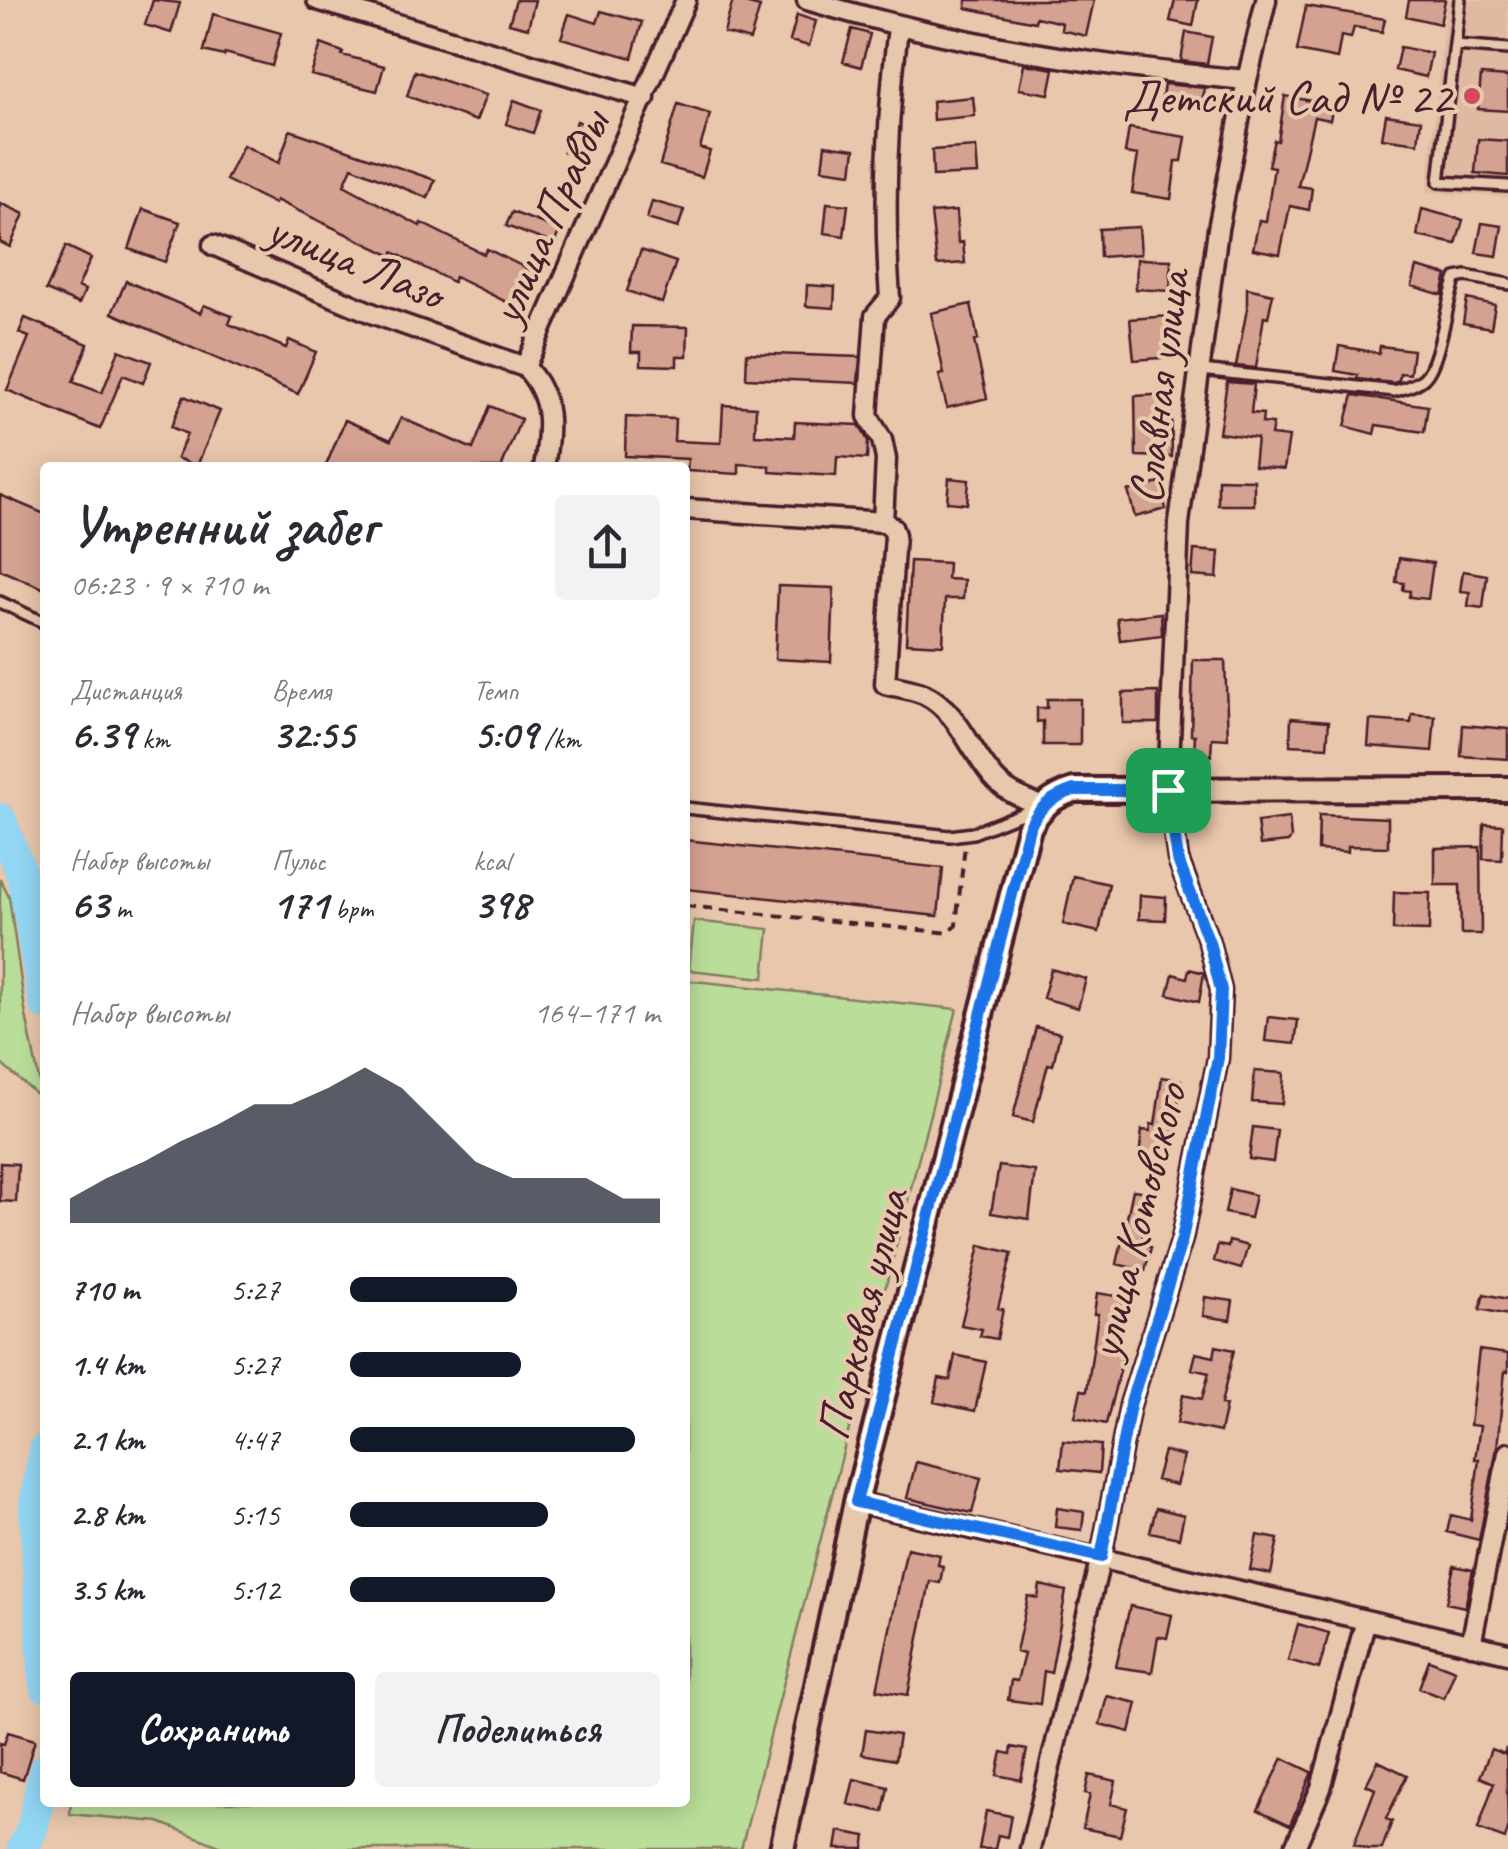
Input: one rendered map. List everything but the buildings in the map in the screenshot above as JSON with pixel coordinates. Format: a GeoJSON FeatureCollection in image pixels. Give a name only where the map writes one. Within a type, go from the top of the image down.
{"type":"FeatureCollection","features":[{"type":"Feature","properties":{"kind":"street"},"geometry":{"type":"LineString","coordinates":[[316,0],[645,98]]}},
{"type":"Feature","properties":{"kind":"street","name":"улица Правды"},"geometry":{"type":"LineString","coordinates":[[545,462],[550,411],[539,382],[526,368],[686,0]]}},
{"type":"Feature","properties":{"kind":"street"},"geometry":{"type":"LineString","coordinates":[[807,0],[898,28],[1150,72],[1247,80]]}},
{"type":"Feature","properties":{"kind":"street","name":"Славная улица"},"geometry":{"type":"LineString","coordinates":[[1168,790],[1179,523],[1218,229],[1266,0]]}},
{"type":"Feature","properties":{"kind":"street"},"geometry":{"type":"LineString","coordinates":[[882,522],[886,458],[882,440],[868,416],[874,316],[890,298],[887,144],[898,28]]}},
{"type":"Feature","properties":{"kind":"street","name":"улица Лазо"},"geometry":{"type":"LineString","coordinates":[[214,245],[374,314],[526,368]]}},
{"type":"Feature","properties":{"kind":"street"},"geometry":{"type":"LineString","coordinates":[[690,509],[882,522],[892,526],[895,535],[885,684],[924,694],[933,701],[963,730],[995,780],[1042,807],[1060,794],[1074,790],[1508,790]]}},
{"type":"Feature","properties":{"kind":"street","name":"улица Котовского"},"geometry":{"type":"LineString","coordinates":[[1030,1849],[1101,1557],[1130,1405],[1182,1239],[1218,1058],[1221,990],[1209,942],[1178,860],[1168,790]]}},
{"type":"Feature","properties":{"kind":"street","name":"Парковая улица"},"geometry":{"type":"LineString","coordinates":[[782,1849],[856,1502],[1029,828],[1042,807]]}},
{"type":"Feature","properties":{"kind":"street"},"geometry":{"type":"LineString","coordinates":[[1471,1644],[1508,1452]]}},
{"type":"Feature","properties":{"kind":"street"},"geometry":{"type":"LineString","coordinates":[[856,1502],[1508,1654]]}},
{"type":"Feature","properties":{"kind":"street"},"geometry":{"type":"LineString","coordinates":[[1294,1849],[1321,1788],[1366,1620]]}},
{"type":"Feature","properties":{"kind":"lane"},"geometry":{"type":"LineString","coordinates":[[1460,0],[1439,182],[1508,186]]}},
{"type":"Feature","properties":{"kind":"lane"},"geometry":{"type":"LineString","coordinates":[[1455,44],[1508,49]]}},
{"type":"Feature","properties":{"kind":"lane"},"geometry":{"type":"LineString","coordinates":[[1201,370],[1395,391],[1424,379],[1433,366],[1456,278],[1466,276],[1508,284]]}},
{"type":"Feature","properties":{"kind":"lane"},"geometry":{"type":"LineString","coordinates":[[0,602],[40,621]]}},
{"type":"Feature","properties":{"kind":"lane"},"geometry":{"type":"LineString","coordinates":[[690,809],[950,836],[966,835],[1042,807]]}},
{"type":"Feature","properties":{"kind":"path"},"geometry":{"type":"LineString","coordinates":[[690,907],[950,933],[956,925],[966,835]]}},
{"type":"Feature","properties":{"kind":"shaded area","name":"Детский Сад № 22"},"geometry":{"type":"Polygon","coordinates":[[[1446,0],[1508,0],[1508,197],[1427,192],[1446,0]]]}},
{"type":"Feature","properties":{"kind":"green space"},"geometry":{"type":"Polygon","coordinates":[[[0,879],[9,897],[40,1097],[0,1063],[0,879]]]}},
{"type":"Feature","properties":{"kind":"green space"},"geometry":{"type":"Polygon","coordinates":[[[694,921],[769,929],[764,978],[690,970],[694,921]]]}},
{"type":"Feature","properties":{"kind":"green space"},"geometry":{"type":"Polygon","coordinates":[[[690,981],[957,1009],[741,1849],[227,1849],[159,1822],[70,1814],[71,1807],[690,1807],[690,981]]]}},
{"type":"Feature","properties":{"kind":"waterway"},"geometry":{"type":"LineString","coordinates":[[0,819],[23,877],[40,975]]}},
{"type":"Feature","properties":{"kind":"waterway"},"geometry":{"type":"LineString","coordinates":[[40,1478],[35,1506],[40,1596]]}},
{"type":"Feature","properties":{"kind":"waterway"},"geometry":{"type":"LineString","coordinates":[[23,1849],[40,1793]]}},
{"type":"Feature","properties":{"kind":"place","name":"Детский Сад № 22"},"geometry":{"type":"Point","coordinates":[1472,96]}},
{"type":"Feature","properties":{"kind":"route"},"geometry":{"type":"LineString","coordinates":[[1074,790],[1168,790],[1178,860],[1209,942],[1221,990],[1218,1058],[1182,1239],[1130,1405],[1101,1557],[856,1502],[1029,828],[1042,807],[1060,794],[1074,790]]}}]}
